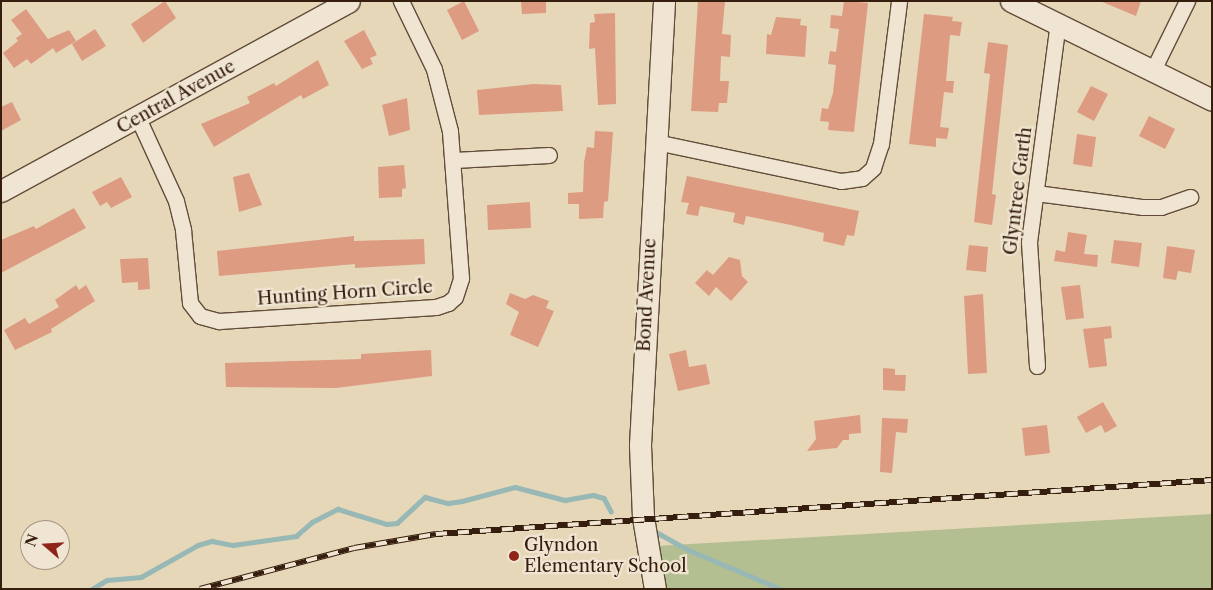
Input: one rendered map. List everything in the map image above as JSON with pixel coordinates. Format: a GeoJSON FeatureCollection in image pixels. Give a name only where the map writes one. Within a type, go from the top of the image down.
{"type":"FeatureCollection","features":[{"type":"Feature","properties":{"kind":"main road","name":"Central Avenue"},"geometry":{"type":"LineString","coordinates":[[1,191],[138,118],[349,1]]}},
{"type":"Feature","properties":{"kind":"main road","name":"Bond Avenue"},"geometry":{"type":"LineString","coordinates":[[655,589],[642,509],[640,445],[664,1]]}},
{"type":"Feature","properties":{"kind":"main road"},"geometry":{"type":"LineString","coordinates":[[1011,1],[1058,22],[1212,100]]}},
{"type":"Feature","properties":{"kind":"street","name":"Hunting Horn Circle"},"geometry":{"type":"LineString","coordinates":[[138,118],[176,200],[183,230],[190,303],[207,320],[436,307],[448,303],[455,296],[461,278],[454,160],[446,105],[401,1]]}},
{"type":"Feature","properties":{"kind":"street"},"geometry":{"type":"LineString","coordinates":[[656,142],[840,181],[862,178],[873,168],[881,144],[899,1]]}},
{"type":"Feature","properties":{"kind":"street"},"geometry":{"type":"LineString","coordinates":[[1153,70],[1188,1]]}},
{"type":"Feature","properties":{"kind":"street","name":"Glyntree Garth"},"geometry":{"type":"LineString","coordinates":[[1037,366],[1028,275],[1036,193],[1058,22]]}},
{"type":"Feature","properties":{"kind":"street"},"geometry":{"type":"LineString","coordinates":[[454,160],[550,156]]}},
{"type":"Feature","properties":{"kind":"street"},"geometry":{"type":"LineString","coordinates":[[1036,193],[1143,207],[1161,207],[1190,197]]}},
{"type":"Feature","properties":{"kind":"green space"},"geometry":{"type":"Polygon","coordinates":[[[1212,514],[1212,589],[662,589],[656,546],[1212,514]]]}},
{"type":"Feature","properties":{"kind":"building"},"geometry":{"type":"Polygon","coordinates":[[[165,1],[176,18],[143,43],[131,24],[165,1]]]}},
{"type":"Feature","properties":{"kind":"building"},"geometry":{"type":"Polygon","coordinates":[[[464,1],[479,31],[462,40],[447,10],[464,1]]]}},
{"type":"Feature","properties":{"kind":"building"},"geometry":{"type":"Polygon","coordinates":[[[521,1],[546,1],[546,13],[522,14],[521,1]]]}},
{"type":"Feature","properties":{"kind":"building"},"geometry":{"type":"Polygon","coordinates":[[[698,1],[725,1],[722,34],[731,35],[730,57],[721,56],[720,81],[729,81],[727,103],[719,103],[718,112],[691,111],[698,1]]]}},
{"type":"Feature","properties":{"kind":"building"},"geometry":{"type":"Polygon","coordinates":[[[844,1],[868,3],[854,132],[828,130],[829,122],[820,121],[822,108],[828,109],[833,93],[836,65],[828,64],[830,51],[836,52],[839,29],[830,28],[831,15],[842,16],[844,1]]]}},
{"type":"Feature","properties":{"kind":"building"},"geometry":{"type":"Polygon","coordinates":[[[1100,1],[1141,1],[1136,16],[1100,1]]]}},
{"type":"Feature","properties":{"kind":"building"},"geometry":{"type":"Polygon","coordinates":[[[26,9],[48,39],[69,30],[76,41],[56,53],[53,48],[31,64],[27,59],[14,68],[3,53],[18,41],[16,38],[22,34],[11,20],[26,9]]]}},
{"type":"Feature","properties":{"kind":"building"},"geometry":{"type":"Polygon","coordinates":[[[615,13],[616,104],[598,105],[595,48],[589,49],[590,23],[595,22],[594,14],[615,13]]]}},
{"type":"Feature","properties":{"kind":"building"},"geometry":{"type":"Polygon","coordinates":[[[924,14],[953,17],[952,21],[962,22],[960,36],[950,35],[946,81],[954,81],[953,93],[944,92],[940,127],[949,128],[947,139],[936,138],[936,147],[909,144],[924,14]]]}},
{"type":"Feature","properties":{"kind":"building"},"geometry":{"type":"Polygon","coordinates":[[[776,17],[801,19],[800,25],[807,26],[805,57],[766,54],[767,34],[771,35],[776,17]]]}},
{"type":"Feature","properties":{"kind":"building"},"geometry":{"type":"Polygon","coordinates":[[[95,29],[106,46],[82,61],[72,44],[95,29]]]}},
{"type":"Feature","properties":{"kind":"building"},"geometry":{"type":"Polygon","coordinates":[[[364,30],[377,55],[370,58],[373,64],[362,69],[344,41],[364,30]]]}},
{"type":"Feature","properties":{"kind":"building"},"geometry":{"type":"Polygon","coordinates":[[[988,42],[1008,45],[992,194],[996,195],[992,225],[974,222],[990,74],[984,73],[988,42]]]}},
{"type":"Feature","properties":{"kind":"building"},"geometry":{"type":"Polygon","coordinates":[[[318,60],[329,85],[303,99],[301,95],[214,147],[201,124],[250,103],[247,97],[274,83],[276,86],[318,60]]]}},
{"type":"Feature","properties":{"kind":"building"},"geometry":{"type":"Polygon","coordinates":[[[533,84],[561,85],[563,111],[479,115],[477,90],[533,84]]]}},
{"type":"Feature","properties":{"kind":"building"},"geometry":{"type":"Polygon","coordinates":[[[1091,86],[1108,94],[1094,121],[1077,112],[1091,86]]]}},
{"type":"Feature","properties":{"kind":"building"},"geometry":{"type":"Polygon","coordinates":[[[407,98],[410,130],[389,136],[382,105],[407,98]]]}},
{"type":"Feature","properties":{"kind":"building"},"geometry":{"type":"Polygon","coordinates":[[[12,102],[21,120],[1,131],[1,107],[12,102]]]}},
{"type":"Feature","properties":{"kind":"building"},"geometry":{"type":"Polygon","coordinates":[[[1149,116],[1175,129],[1165,149],[1139,136],[1149,116]]]}},
{"type":"Feature","properties":{"kind":"building"},"geometry":{"type":"Polygon","coordinates":[[[595,131],[613,132],[608,201],[604,202],[603,218],[579,219],[579,204],[568,204],[568,193],[583,192],[584,162],[587,147],[594,148],[595,131]]]}},
{"type":"Feature","properties":{"kind":"building"},"geometry":{"type":"Polygon","coordinates":[[[1077,134],[1096,137],[1092,167],[1073,164],[1077,134]]]}},
{"type":"Feature","properties":{"kind":"building"},"geometry":{"type":"Polygon","coordinates":[[[404,165],[406,188],[402,189],[402,197],[379,198],[378,167],[404,165]]]}},
{"type":"Feature","properties":{"kind":"building"},"geometry":{"type":"Polygon","coordinates":[[[249,173],[262,205],[239,212],[233,177],[249,173]]]}},
{"type":"Feature","properties":{"kind":"building"},"geometry":{"type":"Polygon","coordinates":[[[687,176],[859,211],[854,236],[847,235],[844,246],[823,241],[824,233],[791,225],[746,216],[744,225],[733,222],[735,213],[700,206],[698,216],[686,214],[689,203],[681,202],[687,176]]]}},
{"type":"Feature","properties":{"kind":"building"},"geometry":{"type":"Polygon","coordinates":[[[121,177],[132,197],[111,208],[107,202],[100,206],[92,192],[121,177]]]}},
{"type":"Feature","properties":{"kind":"building"},"geometry":{"type":"Polygon","coordinates":[[[530,202],[531,228],[488,230],[487,205],[530,202]]]}},
{"type":"Feature","properties":{"kind":"building"},"geometry":{"type":"Polygon","coordinates":[[[74,208],[86,228],[1,273],[1,240],[34,226],[36,229],[74,208]]]}},
{"type":"Feature","properties":{"kind":"building"},"geometry":{"type":"Polygon","coordinates":[[[1068,232],[1087,235],[1084,254],[1098,255],[1097,267],[1054,261],[1056,250],[1065,252],[1068,232]]]}},
{"type":"Feature","properties":{"kind":"building"},"geometry":{"type":"Polygon","coordinates":[[[354,236],[354,241],[424,239],[425,264],[355,268],[355,264],[219,276],[217,251],[354,236]]]}},
{"type":"Feature","properties":{"kind":"building"},"geometry":{"type":"Polygon","coordinates":[[[1114,240],[1142,243],[1139,267],[1111,263],[1114,240]]]}},
{"type":"Feature","properties":{"kind":"building"},"geometry":{"type":"Polygon","coordinates":[[[969,245],[988,247],[986,272],[966,270],[969,245]]]}},
{"type":"Feature","properties":{"kind":"building"},"geometry":{"type":"Polygon","coordinates":[[[1167,246],[1195,250],[1191,273],[1178,271],[1176,280],[1163,278],[1167,246]]]}},
{"type":"Feature","properties":{"kind":"building"},"geometry":{"type":"Polygon","coordinates":[[[729,257],[740,260],[742,276],[748,282],[731,301],[716,287],[709,296],[695,283],[707,270],[713,275],[729,257]]]}},
{"type":"Feature","properties":{"kind":"building"},"geometry":{"type":"Polygon","coordinates":[[[148,258],[150,289],[138,290],[138,282],[122,283],[120,259],[148,258]]]}},
{"type":"Feature","properties":{"kind":"building"},"geometry":{"type":"Polygon","coordinates":[[[76,285],[79,290],[86,285],[95,301],[51,329],[52,332],[15,350],[4,330],[25,318],[29,324],[59,307],[55,300],[76,285]]]}},
{"type":"Feature","properties":{"kind":"building"},"geometry":{"type":"Polygon","coordinates":[[[1080,285],[1084,318],[1066,320],[1061,287],[1080,285]]]}},
{"type":"Feature","properties":{"kind":"building"},"geometry":{"type":"Polygon","coordinates":[[[510,293],[525,299],[533,295],[549,301],[546,308],[554,311],[538,347],[510,335],[519,312],[506,304],[510,293]]]}},
{"type":"Feature","properties":{"kind":"building"},"geometry":{"type":"Polygon","coordinates":[[[983,294],[987,373],[968,374],[964,296],[983,294]]]}},
{"type":"Feature","properties":{"kind":"building"},"geometry":{"type":"Polygon","coordinates":[[[1111,326],[1112,338],[1104,339],[1107,366],[1089,368],[1083,329],[1111,326]]]}},
{"type":"Feature","properties":{"kind":"building"},"geometry":{"type":"Polygon","coordinates":[[[431,350],[432,376],[336,388],[226,387],[225,363],[361,359],[361,354],[431,350]]]}},
{"type":"Feature","properties":{"kind":"building"},"geometry":{"type":"Polygon","coordinates":[[[686,350],[689,367],[706,364],[710,384],[678,391],[669,354],[686,350]]]}},
{"type":"Feature","properties":{"kind":"building"},"geometry":{"type":"Polygon","coordinates":[[[883,368],[895,369],[895,375],[906,375],[905,391],[883,390],[883,368]]]}},
{"type":"Feature","properties":{"kind":"building"},"geometry":{"type":"Polygon","coordinates":[[[1103,402],[1117,426],[1105,433],[1101,425],[1086,433],[1077,417],[1103,402]]]}},
{"type":"Feature","properties":{"kind":"building"},"geometry":{"type":"Polygon","coordinates":[[[860,415],[861,433],[849,434],[849,440],[843,440],[837,448],[807,451],[816,439],[814,421],[860,415]]]}},
{"type":"Feature","properties":{"kind":"building"},"geometry":{"type":"Polygon","coordinates":[[[882,418],[908,419],[907,433],[896,432],[892,473],[880,472],[882,418]]]}},
{"type":"Feature","properties":{"kind":"building"},"geometry":{"type":"Polygon","coordinates":[[[1047,425],[1050,453],[1025,456],[1022,428],[1047,425]]]}},
{"type":"Feature","properties":{"kind":"waterway"},"geometry":{"type":"LineString","coordinates":[[92,589],[107,580],[141,577],[198,545],[212,541],[233,545],[296,536],[312,522],[338,509],[387,524],[397,523],[425,497],[448,503],[515,487],[565,500],[593,495],[604,498],[611,511]]}},
{"type":"Feature","properties":{"kind":"waterway"},"geometry":{"type":"LineString","coordinates":[[658,533],[691,551],[781,589]]}},
{"type":"Feature","properties":{"kind":"railway"},"geometry":{"type":"LineString","coordinates":[[200,589],[354,548],[436,534],[1212,480]]}},
{"type":"Feature","properties":{"kind":"place","name":"Glyndon Elementary School"},"geometry":{"type":"Point","coordinates":[514,556]}}]}
